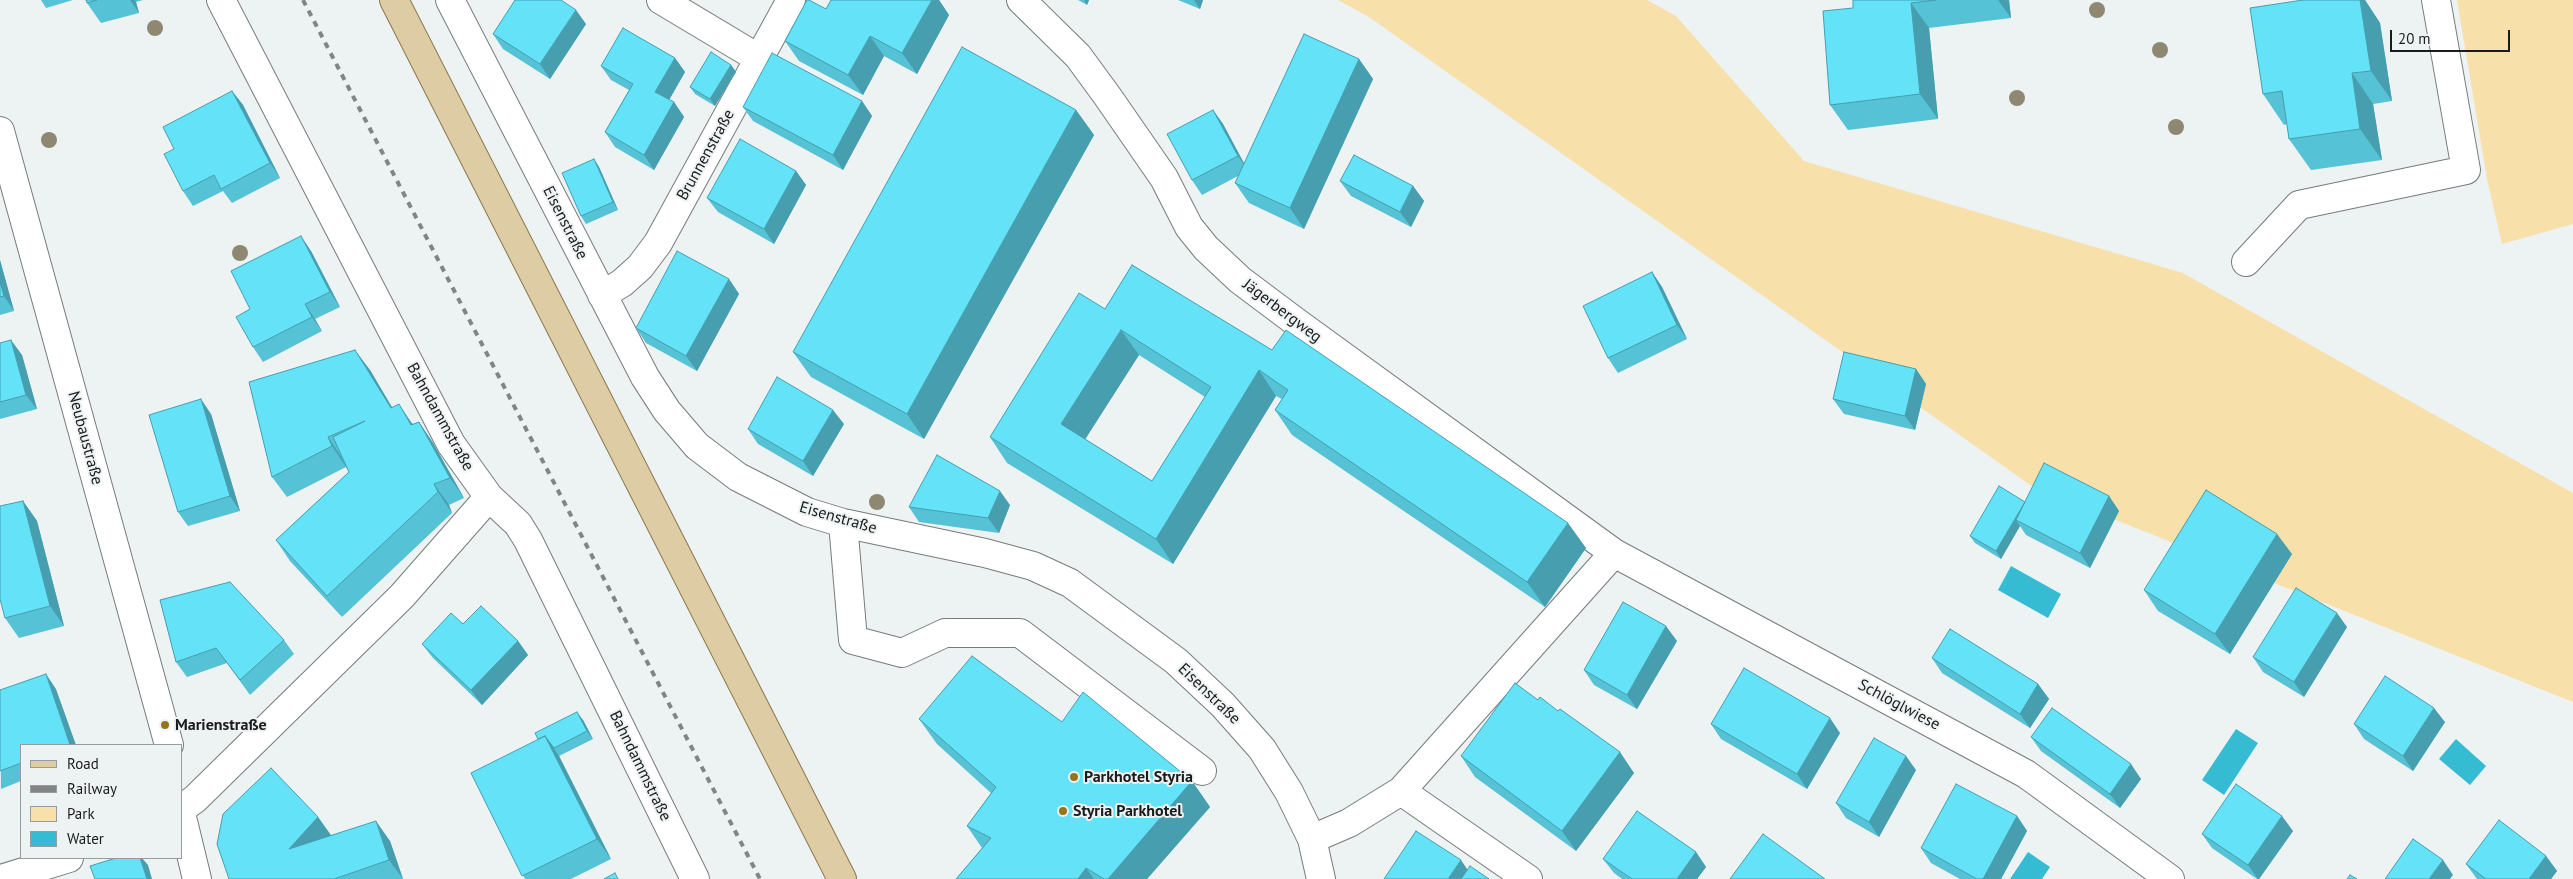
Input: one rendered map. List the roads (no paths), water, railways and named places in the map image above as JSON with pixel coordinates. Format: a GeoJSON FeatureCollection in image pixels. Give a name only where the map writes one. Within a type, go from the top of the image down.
{"type":"FeatureCollection","features":[{"type":"Feature","properties":{"kind":"main road"},"geometry":{"type":"LineString","coordinates":[[394,0],[842,879]]}},
{"type":"Feature","properties":{"kind":"street","name":"Bahndammstraße"},"geometry":{"type":"LineString","coordinates":[[221,0],[452,444],[489,497],[518,524],[528,540],[695,879]]}},
{"type":"Feature","properties":{"kind":"street","name":"Eisenstraße"},"geometry":{"type":"LineString","coordinates":[[450,0],[645,377],[667,411],[697,446],[738,477],[807,512],[843,523],[995,555],[1033,566],[1070,584],[1176,662],[1223,706],[1262,749],[1290,792],[1312,838],[1321,879]]}},
{"type":"Feature","properties":{"kind":"street"},"geometry":{"type":"LineString","coordinates":[[661,0],[758,58]]}},
{"type":"Feature","properties":{"kind":"street","name":"Brunnenstraße"},"geometry":{"type":"LineString","coordinates":[[602,295],[622,283],[640,267],[658,243],[791,0]]}},
{"type":"Feature","properties":{"kind":"street","name":"Jägerbergweg"},"geometry":{"type":"LineString","coordinates":[[1021,0],[1078,56],[1164,178],[1189,227],[1206,248],[1240,280],[1614,553]]}},
{"type":"Feature","properties":{"kind":"street"},"geometry":{"type":"LineString","coordinates":[[2246,262],[2299,204],[2466,170],[2436,0]]}},
{"type":"Feature","properties":{"kind":"street","name":"Neubaustraße"},"geometry":{"type":"LineString","coordinates":[[0,130],[168,744]]}},
{"type":"Feature","properties":{"kind":"street"},"geometry":{"type":"LineString","coordinates":[[182,808],[195,799],[402,596],[489,497]]}},
{"type":"Feature","properties":{"kind":"street"},"geometry":{"type":"LineString","coordinates":[[843,523],[853,640],[902,653],[944,633],[1020,633],[1202,771]]}},
{"type":"Feature","properties":{"kind":"street"},"geometry":{"type":"LineString","coordinates":[[1312,838],[1349,823],[1401,791],[1614,553]]}},
{"type":"Feature","properties":{"kind":"street","name":"Schlöglwiese"},"geometry":{"type":"LineString","coordinates":[[1614,553],[2026,774],[2170,879]]}},
{"type":"Feature","properties":{"kind":"street"},"geometry":{"type":"LineString","coordinates":[[1401,791],[1528,879]]}},
{"type":"Feature","properties":{"kind":"street"},"geometry":{"type":"LineString","coordinates":[[182,817],[197,879]]}},
{"type":"Feature","properties":{"kind":"street"},"geometry":{"type":"LineString","coordinates":[[1,879],[66,859]]}},
{"type":"Feature","properties":{"kind":"water"},"geometry":{"type":"Polygon","coordinates":[[[2011,566],[2061,594],[2048,618],[1998,590],[2011,566]]]}},
{"type":"Feature","properties":{"kind":"water"},"geometry":{"type":"Polygon","coordinates":[[[2236,729],[2258,743],[2224,795],[2202,780],[2236,729]]]}},
{"type":"Feature","properties":{"kind":"water"},"geometry":{"type":"Polygon","coordinates":[[[2456,739],[2486,766],[2470,785],[2439,759],[2456,739]]]}},
{"type":"Feature","properties":{"kind":"water"},"geometry":{"type":"Polygon","coordinates":[[[2028,852],[2050,867],[2042,879],[2010,879],[2028,852]]]}},
{"type":"Feature","properties":{"kind":"railway"},"geometry":{"type":"LineString","coordinates":[[303,0],[760,879]]}},
{"type":"Feature","properties":{"kind":"place","name":"Marienstraße"},"geometry":{"type":"Point","coordinates":[165,725]}},
{"type":"Feature","properties":{"kind":"place","name":"Parkhotel Styria"},"geometry":{"type":"Point","coordinates":[1074,777]}},
{"type":"Feature","properties":{"kind":"place","name":"Styria Parkhotel"},"geometry":{"type":"Point","coordinates":[1063,811]}}]}
